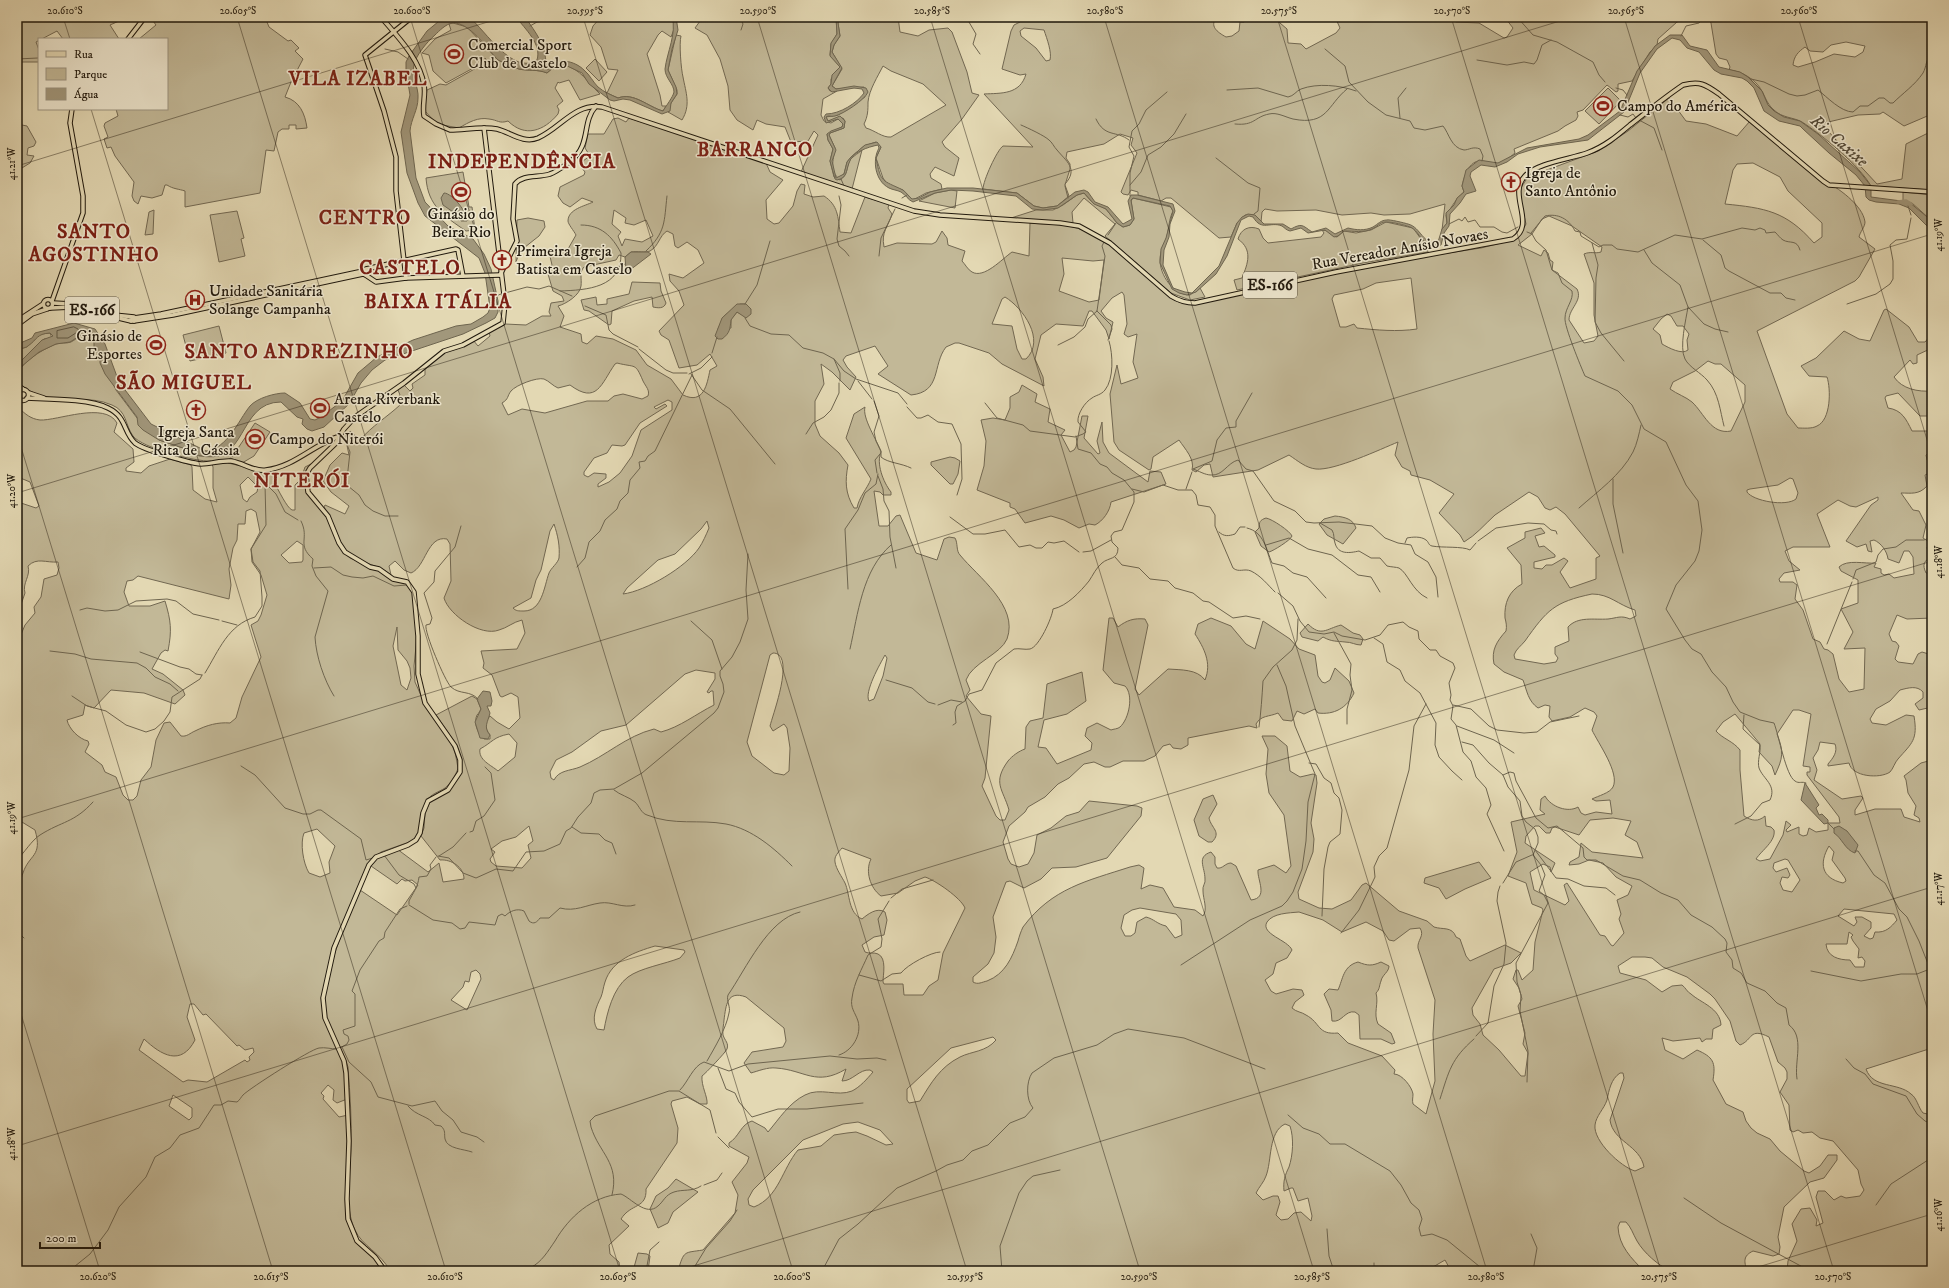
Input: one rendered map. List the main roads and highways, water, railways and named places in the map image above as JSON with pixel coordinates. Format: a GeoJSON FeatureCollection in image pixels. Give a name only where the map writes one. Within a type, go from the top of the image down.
{"type":"FeatureCollection","features":[{"type":"Feature","properties":{"kind":"main road"},"geometry":{"type":"LineString","coordinates":[[129,38],[145,17]]}},
{"type":"Feature","properties":{"kind":"main road"},"geometry":{"type":"LineString","coordinates":[[381,17],[394,32]]}},
{"type":"Feature","properties":{"kind":"main road"},"geometry":{"type":"LineString","coordinates":[[406,278],[396,187],[396,157],[366,55],[412,17]]}},
{"type":"Feature","properties":{"kind":"main road","name":"Rua Vereador Anísio Novaes"},"geometry":{"type":"LineString","coordinates":[[394,32],[410,54],[424,86],[424,116],[447,129],[496,129],[516,137],[533,139],[545,134],[578,110],[596,106],[607,108],[914,211],[940,215],[1060,223],[1079,226],[1110,242],[1171,296],[1179,301],[1187,303],[1195,303],[1336,272],[1513,239],[1520,234],[1523,228],[1523,218],[1518,190],[1525,176],[1540,167],[1598,148],[1683,84],[1696,82],[1707,85],[1719,94],[1823,182],[1837,187],[1926,190],[1932,192]]}},
{"type":"Feature","properties":{"kind":"main road"},"geometry":{"type":"LineString","coordinates":[[500,275],[517,241],[513,219],[515,184],[523,178],[552,173],[575,157],[586,139],[590,116],[596,106]]}},
{"type":"Feature","properties":{"kind":"main road"},"geometry":{"type":"LineString","coordinates":[[50,301],[62,274],[83,213],[83,196],[70,124],[72,110]]}},
{"type":"Feature","properties":{"kind":"main road"},"geometry":{"type":"LineString","coordinates":[[385,1271],[375,1258],[357,1241],[348,1219],[346,1073],[344,1061],[324,1018],[323,998],[334,948],[342,932],[367,869],[376,857],[408,845],[416,840],[421,831],[423,813],[428,801],[450,786],[459,774],[461,763],[455,746],[425,703],[422,696],[418,674],[418,636],[414,592],[406,582],[393,578],[379,569],[370,567],[345,552],[339,543],[328,516],[308,492],[305,482],[306,475],[310,468],[327,452],[355,417],[404,383],[444,351],[463,345],[502,323],[505,303],[500,275],[484,128]]}},
{"type":"Feature","properties":{"kind":"main road"},"geometry":{"type":"LineString","coordinates":[[364,272],[404,260],[454,250],[459,251],[463,276]]}},
{"type":"Feature","properties":{"kind":"main road"},"geometry":{"type":"LineString","coordinates":[[364,272],[376,282],[406,278],[500,275]]}},
{"type":"Feature","properties":{"kind":"main road","name":"ES-166"},"geometry":{"type":"LineString","coordinates":[[17,321],[50,301],[133,319],[149,318],[364,272]]}},
{"type":"Feature","properties":{"kind":"main road","name":"ES-166"},"geometry":{"type":"LineString","coordinates":[[49,308],[50,301]]}},
{"type":"Feature","properties":{"kind":"main road","name":"ES-166"},"geometry":{"type":"LineString","coordinates":[[43,304],[49,308]]}},
{"type":"Feature","properties":{"kind":"main road","name":"ES-166"},"geometry":{"type":"LineString","coordinates":[[17,325],[36,312],[49,308],[74,306]]}},
{"type":"Feature","properties":{"kind":"main road"},"geometry":{"type":"LineString","coordinates":[[17,385],[29,393],[49,400]]}},
{"type":"Feature","properties":{"kind":"main road"},"geometry":{"type":"LineString","coordinates":[[23,389],[18,392],[21,399],[27,398],[91,403],[109,408],[118,413],[134,442],[147,450],[194,463],[230,461],[244,464],[256,470],[271,469],[292,462],[323,442],[340,436]]}},
{"type":"Feature","properties":{"kind":"main road"},"geometry":{"type":"LineString","coordinates":[[27,398],[29,393]]}},
{"type":"Feature","properties":{"kind":"water"},"geometry":{"type":"Polygon","coordinates":[[[444,17],[470,18],[500,50],[509,57],[519,62],[528,63],[537,60],[538,54],[532,37],[516,17],[525,17],[542,45],[546,58],[546,65],[543,67],[545,69],[549,69],[556,62],[571,62],[584,70],[598,87],[608,93],[618,98],[635,98],[663,111],[674,92],[673,86],[666,75],[665,69],[673,36],[672,17],[676,17],[678,30],[672,49],[668,70],[676,87],[677,94],[671,103],[670,111],[662,114],[630,100],[610,100],[589,84],[582,73],[563,64],[555,66],[547,73],[519,69],[511,66],[498,60],[478,37],[465,27],[458,24],[452,23],[447,25],[429,41],[419,53],[413,69],[418,102],[410,131],[416,178],[425,202],[448,226],[473,239],[484,254],[491,269],[498,301],[498,312],[495,318],[463,334],[385,360],[372,370],[361,383],[349,404],[324,427],[312,431],[307,429],[302,424],[303,419],[297,417],[281,402],[267,405],[256,412],[248,422],[235,444],[226,453],[214,457],[197,455],[192,451],[159,440],[143,430],[138,425],[137,417],[105,374],[100,363],[100,354],[94,351],[94,342],[88,336],[81,335],[70,342],[56,344],[39,352],[22,366],[17,374],[17,365],[42,340],[53,336],[50,333],[42,334],[28,346],[17,352],[18,344],[32,338],[35,333],[74,323],[95,329],[105,344],[119,382],[151,424],[206,451],[214,449],[220,445],[232,433],[250,406],[262,398],[285,393],[300,403],[310,419],[315,420],[342,401],[358,373],[377,357],[413,340],[456,326],[471,324],[488,313],[490,308],[485,273],[479,258],[425,216],[418,203],[407,173],[401,132],[410,95],[406,62],[427,31],[444,17]]]}},
{"type":"Feature","properties":{"kind":"water"},"geometry":{"type":"Polygon","coordinates":[[[836,17],[840,17],[838,23],[840,36],[834,45],[832,52],[842,68],[832,86],[836,89],[854,86],[866,88],[868,92],[863,99],[848,110],[839,115],[826,117],[828,121],[840,116],[845,121],[844,128],[830,133],[829,135],[836,150],[832,161],[836,178],[844,174],[847,162],[851,157],[865,145],[877,142],[881,147],[876,158],[879,148],[878,145],[865,149],[853,156],[846,174],[843,178],[837,180],[835,179],[830,161],[833,149],[828,140],[827,134],[842,127],[843,124],[838,119],[826,123],[824,117],[826,114],[831,114],[848,107],[864,93],[862,89],[854,88],[832,92],[828,88],[831,84],[832,75],[840,67],[830,56],[831,43],[837,34],[836,17]]]}},
{"type":"Feature","properties":{"kind":"water"},"geometry":{"type":"Polygon","coordinates":[[[1670,35],[1682,35],[1690,46],[1707,50],[1719,67],[1740,72],[1748,77],[1762,91],[1768,105],[1774,111],[1784,117],[1800,121],[1818,134],[1860,172],[1871,186],[1871,197],[1909,202],[1932,221],[1932,231],[1909,208],[1899,204],[1869,200],[1866,197],[1865,186],[1856,175],[1829,153],[1800,126],[1779,121],[1764,111],[1754,88],[1747,81],[1742,78],[1721,74],[1714,70],[1699,52],[1687,48],[1680,40],[1672,38],[1657,49],[1640,73],[1624,112],[1588,140],[1540,147],[1518,154],[1507,162],[1495,167],[1481,165],[1471,172],[1470,176],[1476,191],[1466,194],[1450,214],[1449,226],[1444,233],[1441,245],[1429,245],[1425,243],[1414,229],[1392,222],[1382,223],[1365,231],[1344,231],[1338,236],[1334,237],[1325,230],[1308,233],[1301,228],[1290,231],[1278,225],[1263,225],[1256,221],[1253,217],[1249,216],[1241,220],[1227,256],[1216,274],[1196,292],[1187,295],[1172,289],[1160,263],[1161,249],[1166,238],[1173,211],[1170,206],[1133,198],[1131,200],[1134,219],[1130,225],[1123,227],[1117,223],[1106,209],[1094,204],[1084,193],[1077,195],[1058,208],[1043,210],[1032,209],[1016,196],[973,191],[951,190],[935,193],[913,202],[901,192],[884,185],[876,170],[876,158],[879,172],[884,180],[903,190],[912,199],[919,198],[930,192],[947,188],[973,188],[1017,193],[1034,206],[1043,208],[1057,206],[1075,192],[1084,190],[1088,192],[1095,202],[1108,207],[1123,224],[1132,219],[1128,201],[1131,195],[1137,195],[1173,204],[1175,211],[1170,224],[1169,237],[1164,250],[1163,265],[1173,288],[1192,293],[1219,266],[1237,223],[1242,217],[1248,214],[1255,215],[1264,224],[1283,224],[1291,229],[1300,225],[1312,232],[1326,228],[1335,234],[1348,228],[1364,230],[1373,227],[1380,222],[1390,220],[1412,226],[1425,239],[1438,242],[1442,229],[1447,223],[1446,213],[1454,205],[1457,198],[1464,192],[1462,186],[1466,170],[1479,160],[1498,163],[1527,148],[1579,139],[1588,135],[1620,111],[1637,71],[1655,46],[1670,35]]]}},
{"type":"Feature","properties":{"kind":"water"},"geometry":{"type":"Polygon","coordinates":[[[444,193],[451,196],[459,204],[465,213],[467,221],[461,221],[459,216],[443,205],[441,198],[444,193]]]}},
{"type":"Feature","properties":{"kind":"water"},"geometry":{"type":"Polygon","coordinates":[[[631,252],[648,252],[651,254],[630,270],[626,270],[625,257],[631,252]]]}},
{"type":"Feature","properties":{"kind":"water"},"geometry":{"type":"Polygon","coordinates":[[[737,304],[746,304],[751,309],[751,314],[746,318],[737,312],[731,320],[728,333],[722,339],[718,339],[715,336],[722,318],[737,304]]]}},
{"type":"Feature","properties":{"kind":"water"},"geometry":{"type":"Polygon","coordinates":[[[483,691],[490,692],[492,701],[491,706],[487,706],[490,713],[486,727],[490,735],[488,739],[480,738],[475,722],[481,709],[477,699],[483,691]]]}},
{"type":"Feature","properties":{"kind":"water"},"geometry":{"type":"Polygon","coordinates":[[[1805,783],[1819,805],[1816,808],[1819,815],[1822,814],[1828,820],[1828,823],[1824,824],[1801,800],[1805,783]]]}},
{"type":"Feature","properties":{"kind":"water"},"geometry":{"type":"Polygon","coordinates":[[[1839,826],[1847,831],[1858,845],[1855,853],[1846,847],[1834,833],[1834,828],[1839,826]]]}},
{"type":"Feature","properties":{"kind":"waterway"},"geometry":{"type":"LineString","coordinates":[[530,26],[537,22],[552,20],[554,17]]}},
{"type":"Feature","properties":{"kind":"waterway"},"geometry":{"type":"LineString","coordinates":[[740,17],[743,24],[741,30]]}},
{"type":"Feature","properties":{"kind":"waterway"},"geometry":{"type":"LineString","coordinates":[[966,17],[976,34],[973,44],[980,54]]}},
{"type":"Feature","properties":{"kind":"waterway"},"geometry":{"type":"LineString","coordinates":[[1517,17],[1533,35],[1557,42],[1593,62],[1599,75],[1605,82]]}},
{"type":"Feature","properties":{"kind":"waterway"},"geometry":{"type":"LineString","coordinates":[[1681,36],[1686,26],[1699,23],[1704,17]]}},
{"type":"Feature","properties":{"kind":"waterway"},"geometry":{"type":"LineString","coordinates":[[1477,60],[1507,65],[1524,62],[1534,64],[1537,60],[1542,45],[1551,40]]}},
{"type":"Feature","properties":{"kind":"waterway"},"geometry":{"type":"LineString","coordinates":[[385,49],[398,52],[408,59]]}},
{"type":"Feature","properties":{"kind":"waterway"},"geometry":{"type":"LineString","coordinates":[[1325,49],[1345,66],[1349,82],[1368,102],[1386,115],[1410,121],[1414,128],[1425,130],[1443,126],[1453,143],[1460,149],[1480,149],[1483,156],[1482,161]]}},
{"type":"Feature","properties":{"kind":"waterway"},"geometry":{"type":"LineString","coordinates":[[17,53],[22,58]]}},
{"type":"Feature","properties":{"kind":"waterway"},"geometry":{"type":"LineString","coordinates":[[1751,79],[1764,82],[1789,94],[1797,96],[1805,95],[1818,90],[1839,107],[1853,112],[1860,106],[1868,106],[1879,98],[1884,98],[1890,103],[1893,103],[1920,77],[1923,73],[1928,58],[1932,53]]}},
{"type":"Feature","properties":{"kind":"waterway"},"geometry":{"type":"LineString","coordinates":[[17,59],[38,58]]}},
{"type":"Feature","properties":{"kind":"waterway"},"geometry":{"type":"LineString","coordinates":[[1227,90],[1258,88],[1288,97],[1292,96],[1301,89],[1321,85],[1343,87],[1356,91]]}},
{"type":"Feature","properties":{"kind":"waterway"},"geometry":{"type":"LineString","coordinates":[[1400,118],[1398,98],[1406,88]]}},
{"type":"Feature","properties":{"kind":"waterway"},"geometry":{"type":"LineString","coordinates":[[1616,88],[1623,90],[1627,95]]}},
{"type":"Feature","properties":{"kind":"waterway"},"geometry":{"type":"LineString","coordinates":[[1235,124],[1251,123],[1264,115],[1272,114],[1278,114],[1293,119],[1313,120],[1326,113],[1340,95],[1347,89]]}},
{"type":"Feature","properties":{"kind":"waterway"},"geometry":{"type":"LineString","coordinates":[[1130,196],[1130,173],[1134,156],[1129,147],[1132,131],[1139,124],[1146,110],[1167,92]]}},
{"type":"Feature","properties":{"kind":"waterway"},"geometry":{"type":"LineString","coordinates":[[1130,185],[1141,172],[1148,155],[1161,147],[1174,134],[1186,114]]}},
{"type":"Feature","properties":{"kind":"waterway"},"geometry":{"type":"LineString","coordinates":[[1620,115],[1628,117],[1633,114],[1636,118]]}},
{"type":"Feature","properties":{"kind":"waterway"},"geometry":{"type":"LineString","coordinates":[[1096,119],[1103,129],[1129,140]]}},
{"type":"Feature","properties":{"kind":"waterway"},"geometry":{"type":"LineString","coordinates":[[1639,120],[1654,128],[1662,150]]}},
{"type":"Feature","properties":{"kind":"waterway"},"geometry":{"type":"LineString","coordinates":[[1021,125],[1047,138],[1070,166],[1071,174],[1065,184]]}},
{"type":"Feature","properties":{"kind":"waterway"},"geometry":{"type":"LineString","coordinates":[[1216,158],[1248,183],[1260,188],[1258,211],[1254,214]]}},
{"type":"Feature","properties":{"kind":"waterway"},"geometry":{"type":"LineString","coordinates":[[841,179],[844,186]]}},
{"type":"Feature","properties":{"kind":"waterway"},"geometry":{"type":"LineString","coordinates":[[1065,186],[1068,198]]}},
{"type":"Feature","properties":{"kind":"waterway","name":"Rio Caxixe"},"geometry":{"type":"LineString","coordinates":[[902,198],[907,195]]}},
{"type":"Feature","properties":{"kind":"waterway"},"geometry":{"type":"LineString","coordinates":[[646,251],[661,232],[667,196]]}},
{"type":"Feature","properties":{"kind":"waterway"},"geometry":{"type":"LineString","coordinates":[[839,196],[841,205],[837,239],[839,246],[849,256]]}},
{"type":"Feature","properties":{"kind":"waterway","name":"Rio Caxixe"},"geometry":{"type":"LineString","coordinates":[[1898,202],[1906,201],[1911,204]]}},
{"type":"Feature","properties":{"kind":"waterway"},"geometry":{"type":"LineString","coordinates":[[1908,206],[1911,215]]}},
{"type":"Feature","properties":{"kind":"waterway"},"geometry":{"type":"LineString","coordinates":[[879,256],[881,238],[895,209]]}},
{"type":"Feature","properties":{"kind":"waterway"},"geometry":{"type":"LineString","coordinates":[[1531,233],[1545,216],[1554,215],[1566,220],[1575,231],[1580,232],[1581,236],[1599,247],[1603,245],[1612,245],[1617,249],[1638,252],[1675,235],[1702,239],[1742,228],[1755,230],[1760,228],[1765,230],[1766,233],[1775,232],[1783,240],[1797,244],[1800,250]]}},
{"type":"Feature","properties":{"kind":"waterway"},"geometry":{"type":"LineString","coordinates":[[1449,224],[1459,219],[1462,221],[1465,217],[1468,222],[1475,220],[1480,227],[1494,227],[1507,233],[1518,227]]}},
{"type":"Feature","properties":{"kind":"waterway"},"geometry":{"type":"LineString","coordinates":[[1847,304],[1876,294],[1890,284],[1893,279],[1893,261],[1890,245],[1896,240],[1907,239],[1911,218]]}},
{"type":"Feature","properties":{"kind":"waterway"},"geometry":{"type":"LineString","coordinates":[[1108,235],[1116,223]]}},
{"type":"Feature","properties":{"kind":"waterway"},"geometry":{"type":"LineString","coordinates":[[560,291],[581,290],[601,285],[616,274],[620,265],[621,253],[614,241],[600,229],[581,225]]}},
{"type":"Feature","properties":{"kind":"waterway"},"geometry":{"type":"LineString","coordinates":[[1527,232],[1532,234],[1536,241],[1546,250],[1552,270],[1558,273],[1562,283],[1572,291],[1572,298],[1565,314],[1565,322],[1585,376],[1618,391],[1632,405],[1644,429],[1666,442],[1686,485],[1698,501],[1702,530],[1699,551],[1695,561],[1676,585],[1666,609],[1685,640],[1692,649],[1701,654],[1712,672],[1726,687],[1733,702],[1740,712],[1760,720],[1774,723],[1786,764],[1792,778],[1796,782],[1806,783]]}},
{"type":"Feature","properties":{"kind":"waterway"},"geometry":{"type":"LineString","coordinates":[[1703,240],[1721,255],[1725,268],[1729,271],[1770,293],[1781,293],[1786,298],[1795,300]]}},
{"type":"Feature","properties":{"kind":"waterway"},"geometry":{"type":"LineString","coordinates":[[745,304],[757,285],[770,241]]}},
{"type":"Feature","properties":{"kind":"waterway"},"geometry":{"type":"LineString","coordinates":[[1058,345],[1074,337],[1085,327],[1088,319],[1097,311],[1105,256],[1102,246],[1104,242]]}},
{"type":"Feature","properties":{"kind":"waterway"},"geometry":{"type":"LineString","coordinates":[[1592,243],[1598,265],[1596,278],[1595,322],[1601,333],[1624,361]]}},
{"type":"Feature","properties":{"kind":"waterway"},"geometry":{"type":"LineString","coordinates":[[1644,250],[1652,263],[1680,285],[1688,307],[1704,324],[1715,329],[1728,332]]}},
{"type":"Feature","properties":{"kind":"waterway"},"geometry":{"type":"LineString","coordinates":[[618,267],[625,264]]}},
{"type":"Feature","properties":{"kind":"waterway"},"geometry":{"type":"LineString","coordinates":[[505,293],[527,287],[539,289],[549,286],[572,296]]}},
{"type":"Feature","properties":{"kind":"waterway"},"geometry":{"type":"LineString","coordinates":[[496,296],[501,294]]}},
{"type":"Feature","properties":{"kind":"waterway"},"geometry":{"type":"LineString","coordinates":[[585,306],[606,315],[609,330],[613,334],[638,347]]}},
{"type":"Feature","properties":{"kind":"waterway"},"geometry":{"type":"LineString","coordinates":[[1688,307],[1684,333],[1683,354],[1687,362],[1711,385],[1718,402],[1724,426]]}},
{"type":"Feature","properties":{"kind":"waterway"},"geometry":{"type":"LineString","coordinates":[[1097,311],[1111,325],[1112,329],[1108,340]]}},
{"type":"Feature","properties":{"kind":"waterway"},"geometry":{"type":"LineString","coordinates":[[745,318],[750,326],[771,334],[789,335],[803,348],[823,353],[834,359],[844,371],[856,379],[898,393],[907,404]]}},
{"type":"Feature","properties":{"kind":"waterway"},"geometry":{"type":"LineString","coordinates":[[712,353],[717,337]]}},
{"type":"Feature","properties":{"kind":"waterway"},"geometry":{"type":"LineString","coordinates":[[985,403],[997,418],[1023,425],[1030,431],[1075,437],[1083,434],[1086,432],[1078,422],[1080,412],[1089,400],[1105,390],[1110,380],[1112,359],[1109,341]]}},
{"type":"Feature","properties":{"kind":"waterway"},"geometry":{"type":"LineString","coordinates":[[639,349],[666,370],[673,373],[687,373]]}},
{"type":"Feature","properties":{"kind":"waterway"},"geometry":{"type":"LineString","coordinates":[[689,374],[701,368],[712,357]]}},
{"type":"Feature","properties":{"kind":"waterway"},"geometry":{"type":"LineString","coordinates":[[834,359],[840,373],[840,381]]}},
{"type":"Feature","properties":{"kind":"waterway"},"geometry":{"type":"LineString","coordinates":[[691,374],[702,390],[730,409],[775,464]]}},
{"type":"Feature","properties":{"kind":"waterway"},"geometry":{"type":"LineString","coordinates":[[577,567],[585,558],[589,542],[600,531],[605,520],[617,509],[620,501],[628,493],[630,480],[640,468],[639,462],[645,461],[648,456],[655,451],[692,375]]}},
{"type":"Feature","properties":{"kind":"waterway"},"geometry":{"type":"LineString","coordinates":[[858,381],[872,399]]}},
{"type":"Feature","properties":{"kind":"waterway"},"geometry":{"type":"LineString","coordinates":[[806,434],[813,423],[824,417],[831,410],[839,393],[839,383]]}},
{"type":"Feature","properties":{"kind":"waterway"},"geometry":{"type":"LineString","coordinates":[[1193,469],[1212,461],[1217,440],[1226,428],[1236,427],[1236,421],[1252,393]]}},
{"type":"Feature","properties":{"kind":"waterway"},"geometry":{"type":"LineString","coordinates":[[874,401],[879,416],[874,432],[876,441],[881,451],[881,457],[887,461],[911,468]]}},
{"type":"Feature","properties":{"kind":"waterway"},"geometry":{"type":"LineString","coordinates":[[907,407],[917,418],[928,415],[938,422],[952,424],[961,444],[962,479],[957,495]]}},
{"type":"Feature","properties":{"kind":"waterway"},"geometry":{"type":"LineString","coordinates":[[1579,508],[1609,482],[1628,460],[1636,446],[1641,425]]}},
{"type":"Feature","properties":{"kind":"waterway"},"geometry":{"type":"LineString","coordinates":[[953,725],[956,723],[955,712],[957,706],[965,701],[969,694],[982,690],[996,663],[1014,649],[1030,649],[1034,647],[1041,638],[1053,609],[1063,605],[1073,598],[1082,590],[1096,569],[1105,561],[1113,558],[1118,552],[1118,548],[1112,542],[1111,536],[1114,532],[1122,530],[1134,502],[1134,492],[1124,480],[1112,473],[1107,467],[1100,464],[1091,453],[1078,449],[1076,436]]}},
{"type":"Feature","properties":{"kind":"waterway"},"geometry":{"type":"LineString","coordinates":[[344,437],[350,452],[347,479],[348,486],[359,495],[365,505],[373,511],[385,516],[398,516]]}},
{"type":"Feature","properties":{"kind":"waterway"},"geometry":{"type":"LineString","coordinates":[[877,473],[875,460],[880,454]]}},
{"type":"Feature","properties":{"kind":"waterway"},"geometry":{"type":"LineString","coordinates":[[1193,469],[1206,474],[1215,475],[1219,474],[1238,460],[1246,469],[1253,471],[1274,501],[1295,511],[1306,522],[1339,522],[1372,526],[1385,538],[1398,543],[1411,545],[1415,554],[1428,562],[1436,577],[1438,597]]}},
{"type":"Feature","properties":{"kind":"waterway"},"geometry":{"type":"LineString","coordinates":[[253,471],[276,494],[285,512],[298,520]]}},
{"type":"Feature","properties":{"kind":"waterway"},"geometry":{"type":"LineString","coordinates":[[1186,489],[1192,472]]}},
{"type":"Feature","properties":{"kind":"waterway"},"geometry":{"type":"LineString","coordinates":[[848,589],[845,529],[858,510],[865,493],[876,484],[878,474]]}},
{"type":"Feature","properties":{"kind":"waterway"},"geometry":{"type":"LineString","coordinates":[[878,476],[883,489],[884,501],[889,511],[890,537],[896,568]]}},
{"type":"Feature","properties":{"kind":"waterway"},"geometry":{"type":"LineString","coordinates":[[1613,479],[1613,504],[1623,553]]}},
{"type":"Feature","properties":{"kind":"waterway"},"geometry":{"type":"LineString","coordinates":[[205,673],[225,639],[238,626],[255,617],[262,606],[260,571],[253,562],[251,549],[266,525],[265,484]]}},
{"type":"Feature","properties":{"kind":"waterway"},"geometry":{"type":"LineString","coordinates":[[1132,489],[1144,492],[1163,485],[1178,490],[1192,490],[1196,495],[1198,505],[1210,507],[1215,515],[1215,526],[1233,568],[1237,570],[1248,570],[1255,573],[1275,592]]}},
{"type":"Feature","properties":{"kind":"waterway"},"geometry":{"type":"LineString","coordinates":[[950,517],[973,534],[985,534],[1005,530],[1019,547],[1030,545],[1036,548],[1042,548],[1048,542],[1054,543],[1064,541],[1079,552]]}},
{"type":"Feature","properties":{"kind":"waterway"},"geometry":{"type":"LineString","coordinates":[[301,521],[304,532],[305,549],[313,559],[312,566],[316,576],[328,591],[315,637],[321,668],[334,696]]}},
{"type":"Feature","properties":{"kind":"waterway"},"geometry":{"type":"LineString","coordinates":[[1320,523],[1332,530],[1335,543],[1339,550],[1348,553],[1359,551],[1371,558],[1380,558],[1387,566],[1399,568],[1414,587],[1427,598]]}},
{"type":"Feature","properties":{"kind":"waterway"},"geometry":{"type":"LineString","coordinates":[[1478,541],[1496,528],[1528,523],[1544,524],[1551,530],[1556,531],[1557,534]]}},
{"type":"Feature","properties":{"kind":"waterway"},"geometry":{"type":"LineString","coordinates":[[461,526],[455,547],[435,571],[434,582],[424,593],[432,618],[430,624],[426,625],[426,629],[448,683],[454,689],[472,694],[478,699]]}},
{"type":"Feature","properties":{"kind":"waterway"},"geometry":{"type":"LineString","coordinates":[[1219,532],[1227,536],[1235,534],[1240,527],[1245,527]]}},
{"type":"Feature","properties":{"kind":"waterway"},"geometry":{"type":"LineString","coordinates":[[1247,528],[1253,530],[1261,537],[1272,563],[1284,566],[1293,573],[1307,577],[1326,598]]}},
{"type":"Feature","properties":{"kind":"waterway"},"geometry":{"type":"LineString","coordinates":[[1405,543],[1407,538],[1419,537],[1426,540],[1432,546],[1463,548],[1470,550],[1476,543]]}},
{"type":"Feature","properties":{"kind":"waterway"},"geometry":{"type":"LineString","coordinates":[[1853,579],[1856,570],[1876,562],[1878,555],[1883,549],[1896,547],[1906,540],[1924,540],[1932,537]]}},
{"type":"Feature","properties":{"kind":"waterway"},"geometry":{"type":"LineString","coordinates":[[1266,545],[1289,538],[1308,549],[1332,555],[1358,575],[1371,577],[1380,592]]}},
{"type":"Feature","properties":{"kind":"waterway"},"geometry":{"type":"LineString","coordinates":[[1083,552],[1091,551],[1111,540]]}},
{"type":"Feature","properties":{"kind":"waterway"},"geometry":{"type":"LineString","coordinates":[[850,649],[859,607],[867,580],[881,555],[891,545]]}},
{"type":"Feature","properties":{"kind":"waterway"},"geometry":{"type":"LineString","coordinates":[[438,856],[449,858],[463,873],[476,878],[496,869],[513,871],[526,852],[544,851],[560,844],[566,831],[571,828],[578,817],[591,803],[594,793],[600,790],[614,789],[642,773],[714,713],[718,708],[724,692],[720,671],[732,657],[740,642],[748,619],[746,590],[748,554]]}},
{"type":"Feature","properties":{"kind":"waterway"},"geometry":{"type":"LineString","coordinates":[[1115,557],[1122,565],[1139,568],[1150,579],[1168,581],[1175,588],[1193,593],[1203,601],[1209,602],[1233,618],[1246,616],[1260,619]]}},
{"type":"Feature","properties":{"kind":"waterway"},"geometry":{"type":"LineString","coordinates":[[314,568],[331,567],[343,575],[363,578],[373,576],[394,586],[407,585]]}},
{"type":"Feature","properties":{"kind":"waterway"},"geometry":{"type":"LineString","coordinates":[[1827,644],[1852,582]]}},
{"type":"Feature","properties":{"kind":"waterway"},"geometry":{"type":"LineString","coordinates":[[1278,593],[1293,606],[1300,621],[1309,632],[1324,634],[1334,632],[1342,636],[1365,640],[1380,635],[1388,625],[1403,622],[1409,627],[1418,631],[1419,639],[1430,650],[1436,650],[1440,656],[1453,663],[1455,668],[1449,683],[1451,695],[1450,700],[1453,706],[1451,719],[1456,725],[1463,752],[1471,761],[1476,777],[1486,788],[1491,805],[1487,814],[1504,851]]}},
{"type":"Feature","properties":{"kind":"waterway"},"geometry":{"type":"LineString","coordinates":[[80,610],[87,608],[105,611],[118,610],[136,601],[167,599],[176,601],[193,614],[219,620]]}},
{"type":"Feature","properties":{"kind":"waterway"},"geometry":{"type":"LineString","coordinates":[[1259,727],[1263,681],[1273,667],[1292,650],[1297,640],[1298,619]]}},
{"type":"Feature","properties":{"kind":"waterway"},"geometry":{"type":"LineString","coordinates":[[222,621],[237,625]]}},
{"type":"Feature","properties":{"kind":"waterway"},"geometry":{"type":"LineString","coordinates":[[691,621],[712,640],[722,669]]}},
{"type":"Feature","properties":{"kind":"waterway"},"geometry":{"type":"LineString","coordinates":[[1334,633],[1351,664],[1350,675],[1352,690],[1347,709],[1347,724]]}},
{"type":"Feature","properties":{"kind":"waterway"},"geometry":{"type":"LineString","coordinates":[[1374,638],[1383,644],[1387,662],[1400,670],[1405,681],[1420,693],[1436,723],[1435,745],[1439,757],[1462,780]]}},
{"type":"Feature","properties":{"kind":"waterway"},"geometry":{"type":"LineString","coordinates":[[50,651],[75,654],[91,659],[137,663],[146,668],[155,677],[170,684],[178,691]]}},
{"type":"Feature","properties":{"kind":"waterway"},"geometry":{"type":"LineString","coordinates":[[140,652],[202,675]]}},
{"type":"Feature","properties":{"kind":"waterway"},"geometry":{"type":"LineString","coordinates":[[1181,965],[1250,920],[1282,906],[1293,892],[1302,869],[1306,841],[1308,802],[1315,774],[1295,726],[1286,686],[1277,665]]}},
{"type":"Feature","properties":{"kind":"waterway"},"geometry":{"type":"LineString","coordinates":[[72,696],[87,706],[106,711],[126,725],[146,732],[155,729],[164,721],[170,712],[172,697],[200,679],[202,675]]}},
{"type":"Feature","properties":{"kind":"waterway"},"geometry":{"type":"LineString","coordinates":[[886,680],[912,688],[928,702],[935,704]]}},
{"type":"Feature","properties":{"kind":"waterway"},"geometry":{"type":"LineString","coordinates":[[938,705],[951,700],[962,702]]}},
{"type":"Feature","properties":{"kind":"waterway"},"geometry":{"type":"LineString","coordinates":[[1341,933],[1359,910],[1375,877],[1374,867],[1379,856],[1387,848],[1409,770],[1414,726],[1426,704]]}},
{"type":"Feature","properties":{"kind":"waterway"},"geometry":{"type":"LineString","coordinates":[[1453,705],[1471,709],[1489,726],[1497,730],[1524,733],[1537,732],[1550,722],[1579,716]]}},
{"type":"Feature","properties":{"kind":"waterway"},"geometry":{"type":"LineString","coordinates":[[1735,824],[1751,816],[1762,803],[1770,800],[1772,795],[1771,786],[1759,768],[1758,762],[1760,745],[1743,729],[1744,715]]}},
{"type":"Feature","properties":{"kind":"waterway"},"geometry":{"type":"LineString","coordinates":[[1457,726],[1494,740],[1514,753]]}},
{"type":"Feature","properties":{"kind":"waterway"},"geometry":{"type":"LineString","coordinates":[[1462,742],[1473,745],[1489,763],[1503,775],[1508,787],[1520,801],[1522,816],[1526,822],[1535,829],[1538,837],[1538,843],[1533,855]]}},
{"type":"Feature","properties":{"kind":"waterway"},"geometry":{"type":"LineString","coordinates":[[1309,763],[1316,764],[1324,778],[1331,783],[1334,793],[1339,798],[1342,810],[1340,834],[1330,842],[1328,847],[1324,869],[1322,916]]}},
{"type":"Feature","properties":{"kind":"waterway"},"geometry":{"type":"LineString","coordinates":[[241,766],[255,775],[285,808],[303,814],[310,814],[321,810],[361,839],[366,860],[373,858]]}},
{"type":"Feature","properties":{"kind":"waterway"},"geometry":{"type":"LineString","coordinates":[[470,832],[473,831],[476,821],[484,816],[495,800],[491,773],[485,767]]}},
{"type":"Feature","properties":{"kind":"waterway"},"geometry":{"type":"LineString","coordinates":[[1503,775],[1510,772],[1514,773],[1516,781],[1536,818],[1548,828],[1557,826],[1583,848],[1584,857],[1587,860],[1596,860],[1623,876],[1640,880],[1661,893],[1678,900],[1691,915],[1712,927],[1725,939],[1727,943],[1726,952],[1732,960],[1733,968],[1741,973],[1747,983],[1765,991],[1777,1003],[1786,1008],[1789,1025],[1797,1036],[1797,1079]]}},
{"type":"Feature","properties":{"kind":"waterway"},"geometry":{"type":"LineString","coordinates":[[614,790],[635,802],[645,814],[657,818],[677,821],[726,824],[745,830],[770,846],[792,866]]}},
{"type":"Feature","properties":{"kind":"waterway"},"geometry":{"type":"LineString","coordinates":[[17,860],[37,837],[48,830],[74,818],[93,802]]}},
{"type":"Feature","properties":{"kind":"waterway"},"geometry":{"type":"LineString","coordinates":[[1828,823],[1834,829]]}},
{"type":"Feature","properties":{"kind":"waterway"},"geometry":{"type":"LineString","coordinates":[[572,827],[581,833],[599,834],[605,840],[612,843],[616,854]]}},
{"type":"Feature","properties":{"kind":"waterway"},"geometry":{"type":"LineString","coordinates":[[439,856],[453,847],[466,833]]}},
{"type":"Feature","properties":{"kind":"waterway"},"geometry":{"type":"LineString","coordinates":[[1535,850],[1556,878],[1568,879],[1584,886],[1606,888],[1615,895]]}},
{"type":"Feature","properties":{"kind":"waterway"},"geometry":{"type":"LineString","coordinates":[[1855,851],[1858,851],[1874,875],[1885,883],[1899,909],[1907,917],[1919,941],[1932,974]]}},
{"type":"Feature","properties":{"kind":"waterway"},"geometry":{"type":"LineString","coordinates":[[377,855],[383,853]]}},
{"type":"Feature","properties":{"kind":"waterway"},"geometry":{"type":"LineString","coordinates":[[384,855],[399,875],[414,884],[416,888]]}},
{"type":"Feature","properties":{"kind":"waterway"},"geometry":{"type":"LineString","coordinates":[[1503,883],[1516,862],[1532,855]]}},
{"type":"Feature","properties":{"kind":"waterway"},"geometry":{"type":"LineString","coordinates":[[1527,1082],[1528,1051],[1520,1011],[1521,995],[1517,982],[1516,963],[1548,903],[1544,895],[1539,891],[1545,875],[1541,865],[1533,855]]}},
{"type":"Feature","properties":{"kind":"waterway"},"geometry":{"type":"LineString","coordinates":[[409,904],[409,901],[418,884],[419,877],[427,876],[431,869],[430,865],[436,857]]}},
{"type":"Feature","properties":{"kind":"waterway"},"geometry":{"type":"LineString","coordinates":[[891,898],[902,889],[933,880]]}},
{"type":"Feature","properties":{"kind":"waterway"},"geometry":{"type":"LineString","coordinates":[[1476,1036],[1488,1023],[1494,986],[1504,964],[1506,943],[1497,901],[1500,886]]}},
{"type":"Feature","properties":{"kind":"waterway"},"geometry":{"type":"LineString","coordinates":[[839,1055],[844,1053],[852,1046],[859,1032],[858,1021],[852,1005],[853,992],[856,981],[868,955],[881,947],[882,939],[878,919],[889,901]]}},
{"type":"Feature","properties":{"kind":"waterway"},"geometry":{"type":"LineString","coordinates":[[409,905],[433,920],[452,923],[460,929],[465,928],[469,922],[495,925],[498,916],[502,914],[505,916],[511,911],[516,910],[524,911],[529,921],[534,923],[540,918],[549,918],[560,908],[576,909],[604,903],[626,906],[635,905]]}},
{"type":"Feature","properties":{"kind":"waterway"},"geometry":{"type":"LineString","coordinates":[[340,1048],[347,1044],[349,1040],[348,1036],[344,1034],[343,1030],[355,1026],[355,994],[352,991],[360,970],[379,941],[384,938],[385,932],[400,909],[407,906]]}},
{"type":"Feature","properties":{"kind":"waterway"},"geometry":{"type":"LineString","coordinates":[[707,1061],[720,1038],[728,1019],[728,995],[750,959],[768,934],[778,924],[788,917],[800,912]]}},
{"type":"Feature","properties":{"kind":"waterway"},"geometry":{"type":"LineString","coordinates":[[17,931],[24,938]]}},
{"type":"Feature","properties":{"kind":"waterway"},"geometry":{"type":"LineString","coordinates":[[859,975],[881,981],[892,974],[901,973],[908,966],[925,957],[940,952]]}},
{"type":"Feature","properties":{"kind":"waterway"},"geometry":{"type":"LineString","coordinates":[[1811,971],[1861,981],[1901,974],[1917,974],[1930,969]]}},
{"type":"Feature","properties":{"kind":"waterway"},"geometry":{"type":"LineString","coordinates":[[822,1271],[839,1239],[858,1224],[897,1188],[947,1165],[963,1160],[972,1151],[988,1145],[1010,1123],[1025,1117],[1033,1108],[1028,1096],[1030,1077],[1032,1073],[1054,1058],[1097,1045],[1114,1034],[1128,1029],[1184,1038],[1265,1069]]}},
{"type":"Feature","properties":{"kind":"waterway"},"geometry":{"type":"LineString","coordinates":[[1440,1099],[1452,1066],[1460,1053],[1474,1039]]}},
{"type":"Feature","properties":{"kind":"waterway"},"geometry":{"type":"LineString","coordinates":[[342,1047],[349,1062],[371,1082],[378,1097],[412,1106],[435,1101],[442,1111],[453,1120],[461,1132],[477,1137],[484,1142]]}},
{"type":"Feature","properties":{"kind":"waterway"},"geometry":{"type":"LineString","coordinates":[[69,1271],[90,1254],[108,1230],[119,1207],[146,1177],[155,1157],[170,1148],[180,1135],[199,1128],[214,1105],[221,1105],[228,1101],[237,1102],[243,1095],[257,1085],[293,1061],[314,1050],[319,1048],[337,1049]]}},
{"type":"Feature","properties":{"kind":"waterway"},"geometry":{"type":"LineString","coordinates":[[680,1090],[697,1067],[704,1062],[729,1071],[748,1064],[830,1056],[857,1059],[877,1058],[886,1060]]}},
{"type":"Feature","properties":{"kind":"waterway"},"geometry":{"type":"LineString","coordinates":[[1846,1059],[1854,1068],[1865,1074],[1873,1084],[1906,1096],[1917,1114],[1925,1121],[1932,1124]]}},
{"type":"Feature","properties":{"kind":"waterway"},"geometry":{"type":"LineString","coordinates":[[718,1068],[726,1089],[735,1093],[739,1102],[752,1117],[778,1109],[807,1109],[863,1103]]}},
{"type":"Feature","properties":{"kind":"waterway"},"geometry":{"type":"LineString","coordinates":[[612,1195],[614,1184],[611,1166],[591,1127],[590,1121],[595,1116],[669,1091],[679,1091],[710,1110],[716,1133]]}},
{"type":"Feature","properties":{"kind":"waterway"},"geometry":{"type":"LineString","coordinates":[[408,1106],[435,1125],[441,1126],[444,1131],[446,1142],[449,1145],[472,1152]]}},
{"type":"Feature","properties":{"kind":"waterway"},"geometry":{"type":"LineString","coordinates":[[1288,1115],[1303,1128],[1319,1134],[1330,1144],[1345,1144],[1390,1171],[1401,1185],[1411,1203],[1419,1210],[1422,1219],[1419,1228],[1421,1236],[1432,1234],[1447,1240],[1485,1271]]}},
{"type":"Feature","properties":{"kind":"waterway"},"geometry":{"type":"LineString","coordinates":[[718,1137],[729,1148]]}},
{"type":"Feature","properties":{"kind":"waterway"},"geometry":{"type":"LineString","coordinates":[[1876,1205],[1891,1184],[1928,1160],[1932,1155]]}},
{"type":"Feature","properties":{"kind":"waterway"},"geometry":{"type":"LineString","coordinates":[[1002,1271],[1000,1246],[1019,1193],[1027,1181],[1033,1176],[1060,1170]]}},
{"type":"Feature","properties":{"kind":"waterway"},"geometry":{"type":"LineString","coordinates":[[704,1185],[717,1180],[722,1173]]}},
{"type":"Feature","properties":{"kind":"waterway"},"geometry":{"type":"LineString","coordinates":[[496,1271],[522,1270],[534,1266],[550,1249],[574,1216],[591,1203],[600,1199],[621,1194],[639,1206],[653,1209],[671,1193],[694,1189],[701,1186]]}},
{"type":"Feature","properties":{"kind":"waterway"},"geometry":{"type":"LineString","coordinates":[[1684,1198],[1721,1223],[1810,1271]]}},
{"type":"Feature","properties":{"kind":"waterway"},"geometry":{"type":"LineString","coordinates":[[692,1271],[706,1248],[730,1221],[737,1210]]}},
{"type":"Feature","properties":{"kind":"waterway"},"geometry":{"type":"LineString","coordinates":[[1327,1229],[1329,1256],[1334,1271]]}},
{"type":"Feature","properties":{"kind":"waterway"},"geometry":{"type":"LineString","coordinates":[[1531,1234],[1537,1248],[1533,1271]]}},
{"type":"Feature","properties":{"kind":"waterway"},"geometry":{"type":"LineString","coordinates":[[646,1271],[650,1250],[659,1242]]}},
{"type":"Feature","properties":{"kind":"waterway"},"geometry":{"type":"LineString","coordinates":[[1374,1263],[1374,1271]]}},
{"type":"Feature","properties":{"kind":"place","name":"Comercial Sport Club de Castelo"},"geometry":{"type":"Point","coordinates":[454,54]}},
{"type":"Feature","properties":{"kind":"place","name":"Campo do América"},"geometry":{"type":"Point","coordinates":[1603,106]}},
{"type":"Feature","properties":{"kind":"place","name":"Igreja de Santo Antônio"},"geometry":{"type":"Point","coordinates":[1511,182]}},
{"type":"Feature","properties":{"kind":"place","name":"Ginásio do Beira Rio"},"geometry":{"type":"Point","coordinates":[461,192]}},
{"type":"Feature","properties":{"kind":"place","name":"Primeira Igreja Batista em Castelo"},"geometry":{"type":"Point","coordinates":[502,260]}},
{"type":"Feature","properties":{"kind":"place","name":"Unidade Sanitária Solange Campanha"},"geometry":{"type":"Point","coordinates":[195,300]}},
{"type":"Feature","properties":{"kind":"place","name":"Ginásio de Esportes"},"geometry":{"type":"Point","coordinates":[156,345]}},
{"type":"Feature","properties":{"kind":"place","name":"Arena Riverbank Castelo"},"geometry":{"type":"Point","coordinates":[320,408]}},
{"type":"Feature","properties":{"kind":"place","name":"Igreja Santa Rita de Cássia"},"geometry":{"type":"Point","coordinates":[196,410]}},
{"type":"Feature","properties":{"kind":"place","name":"Campo do Niterói"},"geometry":{"type":"Point","coordinates":[255,439]}},
{"type":"Feature","properties":{"kind":"district","name":"VILA IZABEL"},"geometry":{"type":"Point","coordinates":[358,79]}},
{"type":"Feature","properties":{"kind":"district","name":"BARRANCO"},"geometry":{"type":"Point","coordinates":[755,150]}},
{"type":"Feature","properties":{"kind":"district","name":"INDEPENDÊNCIA"},"geometry":{"type":"Point","coordinates":[522,162]}},
{"type":"Feature","properties":{"kind":"district","name":"CENTRO"},"geometry":{"type":"Point","coordinates":[365,218]}},
{"type":"Feature","properties":{"kind":"district","name":"SANTO AGOSTINHO"},"geometry":{"type":"Point","coordinates":[94,244]}},
{"type":"Feature","properties":{"kind":"district","name":"CASTELO"},"geometry":{"type":"Point","coordinates":[410,268]}},
{"type":"Feature","properties":{"kind":"district","name":"BAIXA ITÁLIA"},"geometry":{"type":"Point","coordinates":[438,302]}},
{"type":"Feature","properties":{"kind":"district","name":"SANTO ANDREZINHO"},"geometry":{"type":"Point","coordinates":[299,352]}},
{"type":"Feature","properties":{"kind":"district","name":"SÃO MIGUEL"},"geometry":{"type":"Point","coordinates":[184,383]}},
{"type":"Feature","properties":{"kind":"district","name":"NITERÓI"},"geometry":{"type":"Point","coordinates":[302,481]}}]}
